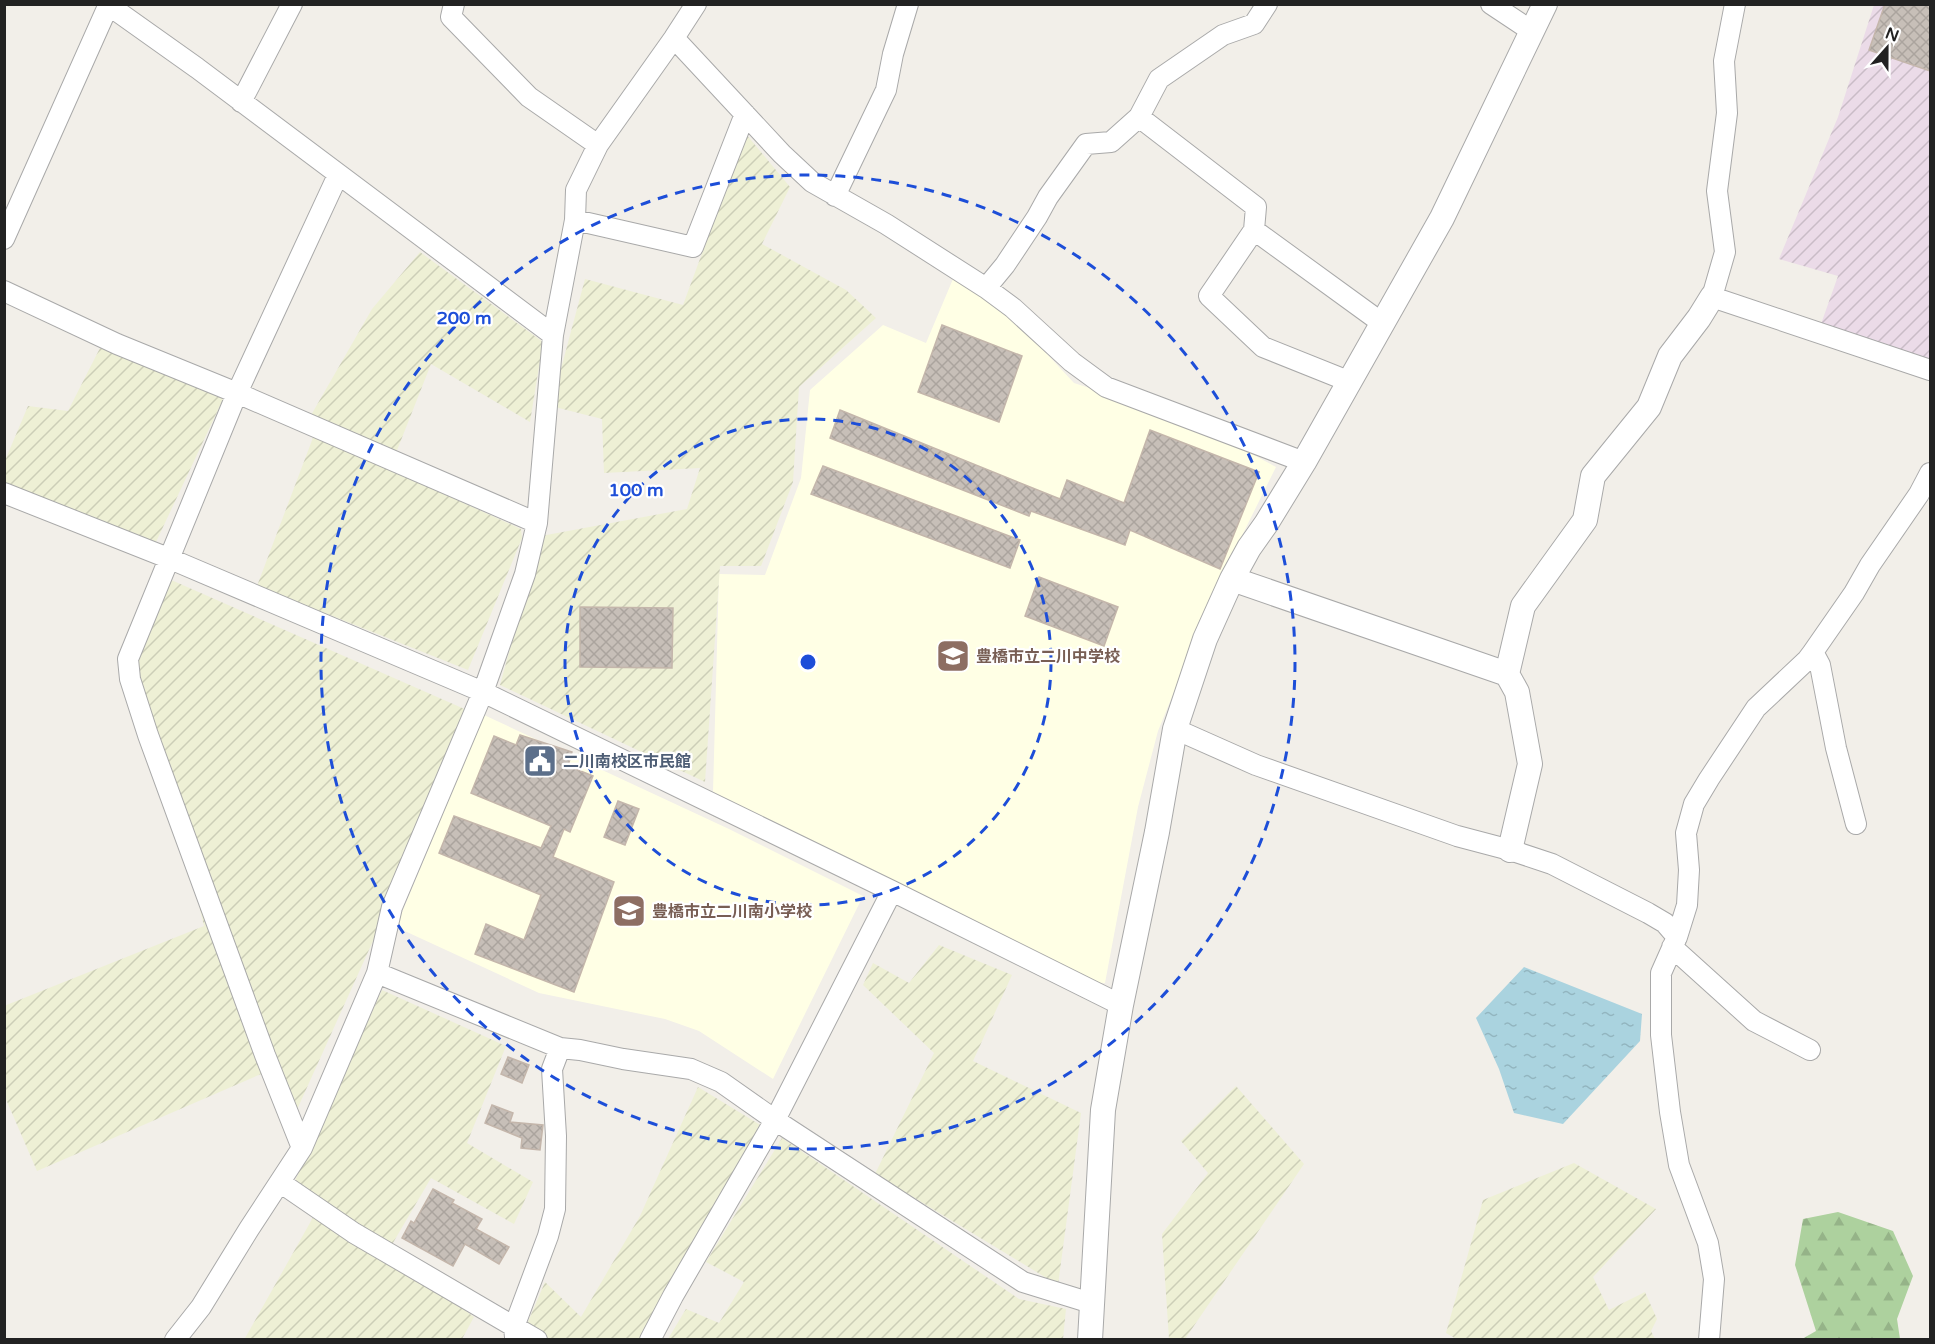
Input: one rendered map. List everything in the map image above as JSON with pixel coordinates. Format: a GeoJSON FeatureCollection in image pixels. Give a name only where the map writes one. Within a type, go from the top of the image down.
{"type":"FeatureCollection","features":[{"type":"Feature","properties":{"kind":"street"},"geometry":{"type":"LineString","coordinates":[[241,102],[292,4]]}},
{"type":"Feature","properties":{"kind":"street"},"geometry":{"type":"LineString","coordinates":[[454,4],[451,17],[530,97],[598,145]]}},
{"type":"Feature","properties":{"kind":"street"},"geometry":{"type":"LineString","coordinates":[[175,1340],[201,1307],[302,1148],[377,973],[392,907],[483,692],[525,574],[537,523],[553,335],[575,220],[576,190],[598,145],[696,4]]}},
{"type":"Feature","properties":{"kind":"street"},"geometry":{"type":"LineString","coordinates":[[835,196],[886,90],[893,54],[908,4]]}},
{"type":"Feature","properties":{"kind":"street"},"geometry":{"type":"LineString","coordinates":[[986,288],[1005,265],[1048,197],[1086,144],[1111,142],[1138,117],[1159,79],[1223,35],[1254,24],[1267,4]]}},
{"type":"Feature","properties":{"kind":"street"},"geometry":{"type":"LineString","coordinates":[[1491,4],[1533,32]]}},
{"type":"Feature","properties":{"kind":"street"},"geometry":{"type":"LineString","coordinates":[[1090,1340],[1103,1110],[1121,1005],[1157,832],[1175,729],[1205,639],[1232,579],[1249,548],[1304,462],[1442,218],[1545,4]]}},
{"type":"Feature","properties":{"kind":"street"},"geometry":{"type":"LineString","coordinates":[[1507,674],[1523,606],[1585,520],[1593,476],[1649,406],[1670,356],[1712,297],[1725,252],[1717,191],[1727,113],[1724,61],[1735,4]]}},
{"type":"Feature","properties":{"kind":"street"},"geometry":{"type":"LineString","coordinates":[[4,239],[108,5],[197,68],[553,335]]}},
{"type":"Feature","properties":{"kind":"street"},"geometry":{"type":"LineString","coordinates":[[674,38],[782,154],[812,182],[886,224],[986,288],[1013,308],[1072,362],[1106,387],[1304,462]]}},
{"type":"Feature","properties":{"kind":"street"},"geometry":{"type":"LineString","coordinates":[[575,220],[693,248],[745,114]]}},
{"type":"Feature","properties":{"kind":"street"},"geometry":{"type":"LineString","coordinates":[[1138,117],[1256,207],[1254,230],[1209,296],[1263,346],[1348,381]]}},
{"type":"Feature","properties":{"kind":"street"},"geometry":{"type":"LineString","coordinates":[[302,1148],[265,1055],[148,735],[130,678],[128,659],[237,393],[338,175]]}},
{"type":"Feature","properties":{"kind":"street"},"geometry":{"type":"LineString","coordinates":[[1254,230],[1382,323]]}},
{"type":"Feature","properties":{"kind":"street"},"geometry":{"type":"LineString","coordinates":[[4,291],[117,344],[237,393],[537,523]]}},
{"type":"Feature","properties":{"kind":"street"},"geometry":{"type":"LineString","coordinates":[[1712,297],[1930,370]]}},
{"type":"Feature","properties":{"kind":"street"},"geometry":{"type":"LineString","coordinates":[[1709,1340],[1714,1279],[1708,1243],[1679,1165],[1661,1035],[1661,973],[1675,942],[1687,905],[1689,870],[1686,833],[1694,804],[1756,708],[1813,652],[1919,494],[1930,473]]}},
{"type":"Feature","properties":{"kind":"street"},"geometry":{"type":"LineString","coordinates":[[4,493],[168,558],[483,692],[1121,1005]]}},
{"type":"Feature","properties":{"kind":"street"},"geometry":{"type":"LineString","coordinates":[[1232,579],[1507,674],[1517,692],[1530,764],[1510,850]]}},
{"type":"Feature","properties":{"kind":"street"},"geometry":{"type":"LineString","coordinates":[[1813,652],[1820,665],[1836,748],[1856,824]]}},
{"type":"Feature","properties":{"kind":"street"},"geometry":{"type":"LineString","coordinates":[[1175,729],[1256,765],[1457,836],[1552,864],[1665,922],[1675,942],[1754,1021],[1810,1050]]}},
{"type":"Feature","properties":{"kind":"street"},"geometry":{"type":"LineString","coordinates":[[650,1340],[775,1120],[892,891]]}},
{"type":"Feature","properties":{"kind":"street"},"geometry":{"type":"LineString","coordinates":[[377,973],[560,1048],[692,1069],[721,1082],[775,1120],[1023,1282],[1091,1303]]}},
{"type":"Feature","properties":{"kind":"street"},"geometry":{"type":"LineString","coordinates":[[515,1333],[555,1209],[556,1136],[552,1069],[560,1048]]}},
{"type":"Feature","properties":{"kind":"street"},"geometry":{"type":"LineString","coordinates":[[281,1183],[354,1233],[378,1245],[515,1333],[537,1340]]}},
{"type":"Feature","properties":{"kind":"shaded area"},"geometry":{"type":"Polygon","coordinates":[[[1874,5],[1930,5],[1930,360],[1821,324],[1838,276],[1779,259],[1838,117],[1874,5]]]}},
{"type":"Feature","properties":{"kind":"shaded area"},"geometry":{"type":"Polygon","coordinates":[[[746,134],[790,187],[762,244],[846,290],[876,318],[799,387],[793,482],[761,566],[720,566],[705,782],[500,685],[541,536],[687,509],[700,468],[604,473],[602,419],[551,406],[585,279],[683,305],[746,134]]]}},
{"type":"Feature","properties":{"kind":"shaded area"},"geometry":{"type":"Polygon","coordinates":[[[420,252],[543,342],[530,422],[431,364],[394,458],[310,417],[372,309],[420,252]]]}},
{"type":"Feature","properties":{"kind":"shaded area","name":"豊橋市立二川中学校"},"geometry":{"type":"Polygon","coordinates":[[[953,279],[1002,306],[1074,383],[1188,420],[1276,467],[1219,582],[1158,731],[1138,807],[1105,983],[1090,982],[713,792],[719,574],[765,575],[801,478],[810,390],[883,325],[926,343],[953,279]]]}},
{"type":"Feature","properties":{"kind":"shaded area"},"geometry":{"type":"Polygon","coordinates":[[[100,348],[225,395],[156,542],[5,483],[4,463],[28,406],[68,411],[100,348]]]}},
{"type":"Feature","properties":{"kind":"shaded area"},"geometry":{"type":"Polygon","coordinates":[[[314,435],[521,529],[522,538],[468,670],[257,586],[314,435]]]}},
{"type":"Feature","properties":{"kind":"shaded area"},"geometry":{"type":"Polygon","coordinates":[[[169,579],[469,711],[405,870],[286,1134],[268,1071],[37,1171],[5,1097],[4,1006],[204,926],[170,785],[136,662],[169,579]]]}},
{"type":"Feature","properties":{"kind":"shaded area","name":"豊橋市立二川南小学校"},"geometry":{"type":"Polygon","coordinates":[[[484,715],[729,829],[863,896],[773,1079],[699,1031],[665,1019],[539,993],[396,927],[484,715]]]}},
{"type":"Feature","properties":{"kind":"shaded area"},"geometry":{"type":"Polygon","coordinates":[[[939,945],[1012,975],[973,1061],[1081,1113],[1058,1285],[875,1174],[934,1053],[863,985],[873,963],[909,983],[939,945]]]}},
{"type":"Feature","properties":{"kind":"shaded area"},"geometry":{"type":"Polygon","coordinates":[[[382,990],[506,1046],[467,1143],[533,1182],[514,1224],[431,1178],[387,1253],[474,1317],[462,1339],[244,1340],[320,1205],[294,1183],[382,990]]]}},
{"type":"Feature","properties":{"kind":"shaded area"},"geometry":{"type":"Polygon","coordinates":[[[1236,1086],[1304,1164],[1185,1339],[1169,1339],[1162,1234],[1208,1173],[1181,1141],[1236,1086]]]}},
{"type":"Feature","properties":{"kind":"shaded area"},"geometry":{"type":"Polygon","coordinates":[[[698,1087],[767,1129],[645,1339],[521,1338],[545,1282],[581,1317],[640,1216],[698,1087]]]}},
{"type":"Feature","properties":{"kind":"shaded area"},"geometry":{"type":"Polygon","coordinates":[[[782,1138],[1019,1299],[1066,1309],[1063,1339],[668,1339],[686,1309],[719,1323],[744,1282],[706,1262],[782,1138]]]}},
{"type":"Feature","properties":{"kind":"shaded area"},"geometry":{"type":"Polygon","coordinates":[[[1574,1163],[1656,1209],[1593,1277],[1609,1310],[1645,1292],[1657,1319],[1651,1331],[1655,1339],[1458,1340],[1446,1333],[1483,1200],[1574,1163]]]}},
{"type":"Feature","properties":{"kind":"green space"},"geometry":{"type":"Polygon","coordinates":[[[1838,1212],[1893,1231],[1913,1276],[1897,1319],[1900,1339],[1802,1339],[1816,1331],[1795,1265],[1803,1219],[1838,1212]]]}},
{"type":"Feature","properties":{"kind":"water"},"geometry":{"type":"Polygon","coordinates":[[[1524,967],[1642,1014],[1640,1041],[1563,1124],[1514,1113],[1499,1069],[1476,1018],[1524,967]]]}},
{"type":"Feature","properties":{"kind":"building"},"geometry":{"type":"Polygon","coordinates":[[[1885,4],[1930,4],[1930,71],[1869,50],[1885,4]]]}},
{"type":"Feature","properties":{"kind":"building"},"geometry":{"type":"Polygon","coordinates":[[[942,325],[1022,356],[999,422],[918,392],[942,325]]]}},
{"type":"Feature","properties":{"kind":"building"},"geometry":{"type":"Polygon","coordinates":[[[840,410],[1060,499],[1067,480],[1124,503],[1150,430],[1259,472],[1220,569],[1130,530],[1125,545],[1031,511],[1029,516],[830,438],[840,410]]]}},
{"type":"Feature","properties":{"kind":"building"},"geometry":{"type":"Polygon","coordinates":[[[823,466],[1020,540],[1010,568],[811,494],[823,466]]]}},
{"type":"Feature","properties":{"kind":"building"},"geometry":{"type":"Polygon","coordinates":[[[1039,577],[1118,607],[1104,646],[1025,616],[1039,577]]]}},
{"type":"Feature","properties":{"kind":"building"},"geometry":{"type":"Polygon","coordinates":[[[580,607],[673,608],[672,668],[580,667],[580,607]]]}},
{"type":"Feature","properties":{"kind":"building"},"geometry":{"type":"Polygon","coordinates":[[[520,735],[572,752],[568,766],[593,776],[570,832],[564,829],[553,857],[614,882],[574,992],[475,954],[486,924],[524,940],[541,895],[439,853],[454,816],[541,848],[551,826],[471,793],[494,736],[516,745],[520,735]]]}},
{"type":"Feature","properties":{"kind":"building"},"geometry":{"type":"Polygon","coordinates":[[[618,801],[639,809],[625,845],[604,837],[618,801]]]}},
{"type":"Feature","properties":{"kind":"building"},"geometry":{"type":"Polygon","coordinates":[[[508,1057],[529,1065],[522,1083],[501,1074],[508,1057]]]}},
{"type":"Feature","properties":{"kind":"building"},"geometry":{"type":"Polygon","coordinates":[[[492,1105],[513,1113],[510,1122],[543,1125],[540,1150],[521,1148],[522,1138],[485,1123],[492,1105]]]}},
{"type":"Feature","properties":{"kind":"building"},"geometry":{"type":"Polygon","coordinates":[[[433,1189],[454,1200],[452,1203],[482,1219],[476,1229],[509,1247],[499,1264],[465,1244],[453,1266],[402,1238],[411,1221],[414,1223],[433,1189]]]}},
{"type":"Feature","properties":{"kind":"place","name":"豊橋市立二川中学校"},"geometry":{"type":"Point","coordinates":[953,656]}},
{"type":"Feature","properties":{"kind":"place","name":"二川南校区市民館"},"geometry":{"type":"Point","coordinates":[540,761]}},
{"type":"Feature","properties":{"kind":"place","name":"豊橋市立二川南小学校"},"geometry":{"type":"Point","coordinates":[629,911]}}]}
